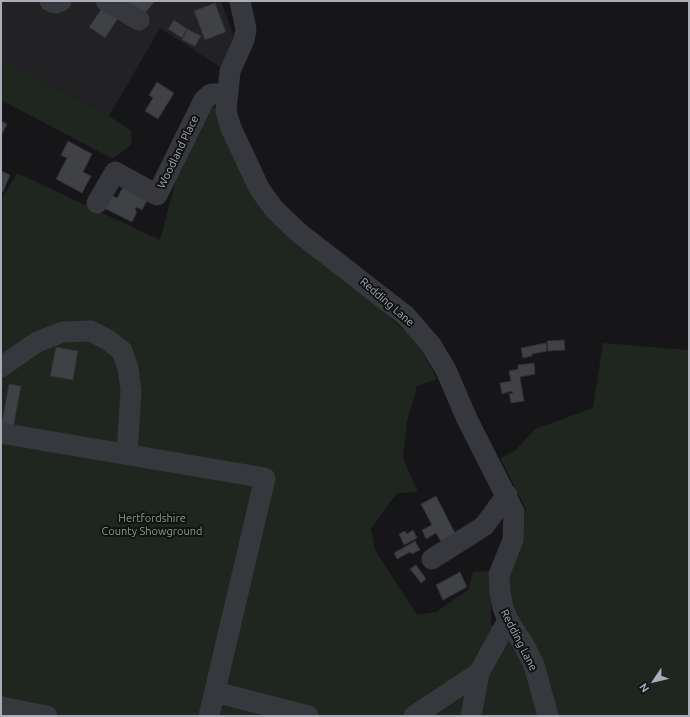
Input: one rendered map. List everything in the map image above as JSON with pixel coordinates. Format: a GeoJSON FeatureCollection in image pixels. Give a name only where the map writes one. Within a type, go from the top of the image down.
{"type":"FeatureCollection","features":[{"type":"Feature","properties":{"kind":"street"},"geometry":{"type":"LineString","coordinates":[[50,1],[55,3],[61,1]]}},
{"type":"Feature","properties":{"kind":"street"},"geometry":{"type":"LineString","coordinates":[[106,1],[139,20]]}},
{"type":"Feature","properties":{"kind":"street","name":"Redding Lane"},"geometry":{"type":"LineString","coordinates":[[240,1],[246,29],[244,40],[230,71],[226,111],[231,128],[259,188],[274,209],[298,232],[406,316],[431,345],[446,370],[467,419],[507,495],[514,512],[515,524],[513,540],[499,575],[503,608],[508,620],[525,647],[534,665],[548,716]]}},
{"type":"Feature","properties":{"kind":"street","name":"Woodland Place"},"geometry":{"type":"LineString","coordinates":[[97,203],[115,172],[157,195],[204,100],[211,94],[227,94]]}},
{"type":"Feature","properties":{"kind":"street"},"geometry":{"type":"LineString","coordinates":[[1,367],[37,342],[63,332],[91,331],[108,340],[122,351],[128,368],[131,391],[127,454]]}},
{"type":"Feature","properties":{"kind":"street"},"geometry":{"type":"LineString","coordinates":[[1,432],[265,478],[209,716]]}},
{"type":"Feature","properties":{"kind":"street"},"geometry":{"type":"LineString","coordinates":[[432,559],[484,526],[507,495]]}},
{"type":"Feature","properties":{"kind":"street"},"geometry":{"type":"LineString","coordinates":[[471,716],[479,673],[508,620]]}},
{"type":"Feature","properties":{"kind":"street"},"geometry":{"type":"LineString","coordinates":[[414,716],[479,673]]}},
{"type":"Feature","properties":{"kind":"street"},"geometry":{"type":"LineString","coordinates":[[215,692],[308,716]]}},
{"type":"Feature","properties":{"kind":"street"},"geometry":{"type":"LineString","coordinates":[[1,707],[47,716]]}},
{"type":"Feature","properties":{"kind":"shaded area"},"geometry":{"type":"Polygon","coordinates":[[[1,1],[221,1],[234,37],[223,69],[160,28],[109,116],[1,58],[1,1]]]}},
{"type":"Feature","properties":{"kind":"green space"},"geometry":{"type":"Polygon","coordinates":[[[1,58],[109,116],[131,131],[132,144],[113,159],[1,100],[1,58]]]}},
{"type":"Feature","properties":{"kind":"green space","name":"Hertfordshire County Showground"},"geometry":{"type":"Polygon","coordinates":[[[213,101],[237,164],[382,310],[407,333],[422,351],[437,379],[417,386],[407,422],[403,458],[418,492],[397,493],[371,528],[375,550],[417,615],[436,612],[468,590],[473,572],[491,571],[491,625],[509,635],[526,668],[539,716],[1,716],[1,200],[17,173],[160,240],[179,169],[213,101]]]}},
{"type":"Feature","properties":{"kind":"green space"},"geometry":{"type":"Polygon","coordinates":[[[603,343],[689,350],[689,716],[554,716],[519,627],[513,604],[509,584],[512,565],[520,553],[526,509],[500,458],[515,451],[535,429],[593,408],[603,343]]]}},
{"type":"Feature","properties":{"kind":"building"},"geometry":{"type":"Polygon","coordinates":[[[117,1],[155,1],[142,17],[117,1]]]}},
{"type":"Feature","properties":{"kind":"building"},"geometry":{"type":"Polygon","coordinates":[[[215,3],[226,32],[205,40],[194,11],[215,3]]]}},
{"type":"Feature","properties":{"kind":"building"},"geometry":{"type":"Polygon","coordinates":[[[105,4],[121,14],[105,38],[89,27],[105,4]]]}},
{"type":"Feature","properties":{"kind":"building"},"geometry":{"type":"Polygon","coordinates":[[[174,20],[187,29],[182,38],[168,29],[174,20]]]}},
{"type":"Feature","properties":{"kind":"building"},"geometry":{"type":"Polygon","coordinates":[[[187,29],[201,36],[195,46],[182,40],[187,29]]]}},
{"type":"Feature","properties":{"kind":"building"},"geometry":{"type":"Polygon","coordinates":[[[157,82],[174,93],[158,119],[145,111],[153,98],[149,95],[157,82]]]}},
{"type":"Feature","properties":{"kind":"building"},"geometry":{"type":"Polygon","coordinates":[[[1,121],[7,124],[1,136],[1,121]]]}},
{"type":"Feature","properties":{"kind":"building"},"geometry":{"type":"Polygon","coordinates":[[[68,141],[92,154],[83,172],[91,176],[82,193],[56,179],[67,158],[61,155],[68,141]]]}},
{"type":"Feature","properties":{"kind":"building"},"geometry":{"type":"Polygon","coordinates":[[[1,171],[10,175],[3,192],[1,191],[1,171]]]}},
{"type":"Feature","properties":{"kind":"building"},"geometry":{"type":"Polygon","coordinates":[[[123,187],[148,199],[142,210],[136,207],[135,210],[137,212],[132,222],[104,208],[111,195],[117,198],[123,187]]]}},
{"type":"Feature","properties":{"kind":"building"},"geometry":{"type":"Polygon","coordinates":[[[564,340],[565,350],[548,351],[547,341],[564,340]]]}},
{"type":"Feature","properties":{"kind":"building"},"geometry":{"type":"Polygon","coordinates":[[[546,343],[547,351],[532,354],[532,356],[523,358],[521,348],[546,343]]]}},
{"type":"Feature","properties":{"kind":"building"},"geometry":{"type":"Polygon","coordinates":[[[56,347],[78,351],[73,380],[50,376],[56,347]]]}},
{"type":"Feature","properties":{"kind":"building"},"geometry":{"type":"Polygon","coordinates":[[[534,363],[535,374],[520,377],[524,401],[511,403],[509,394],[513,393],[512,391],[502,394],[500,383],[511,381],[509,371],[518,369],[518,365],[534,363]]]}},
{"type":"Feature","properties":{"kind":"building"},"geometry":{"type":"Polygon","coordinates":[[[9,384],[21,386],[13,429],[1,427],[9,384]]]}},
{"type":"Feature","properties":{"kind":"building"},"geometry":{"type":"Polygon","coordinates":[[[436,496],[457,537],[443,545],[436,533],[426,539],[422,530],[432,525],[421,504],[436,496]]]}},
{"type":"Feature","properties":{"kind":"building"},"geometry":{"type":"Polygon","coordinates":[[[413,530],[417,538],[404,545],[399,534],[405,531],[407,534],[413,530]]]}},
{"type":"Feature","properties":{"kind":"building"},"geometry":{"type":"Polygon","coordinates":[[[415,541],[420,550],[412,554],[410,552],[397,559],[394,553],[415,541]]]}},
{"type":"Feature","properties":{"kind":"building"},"geometry":{"type":"Polygon","coordinates":[[[416,565],[426,579],[421,583],[410,569],[416,565]]]}},
{"type":"Feature","properties":{"kind":"building"},"geometry":{"type":"Polygon","coordinates":[[[460,572],[467,587],[443,600],[436,585],[460,572]]]}}]}
